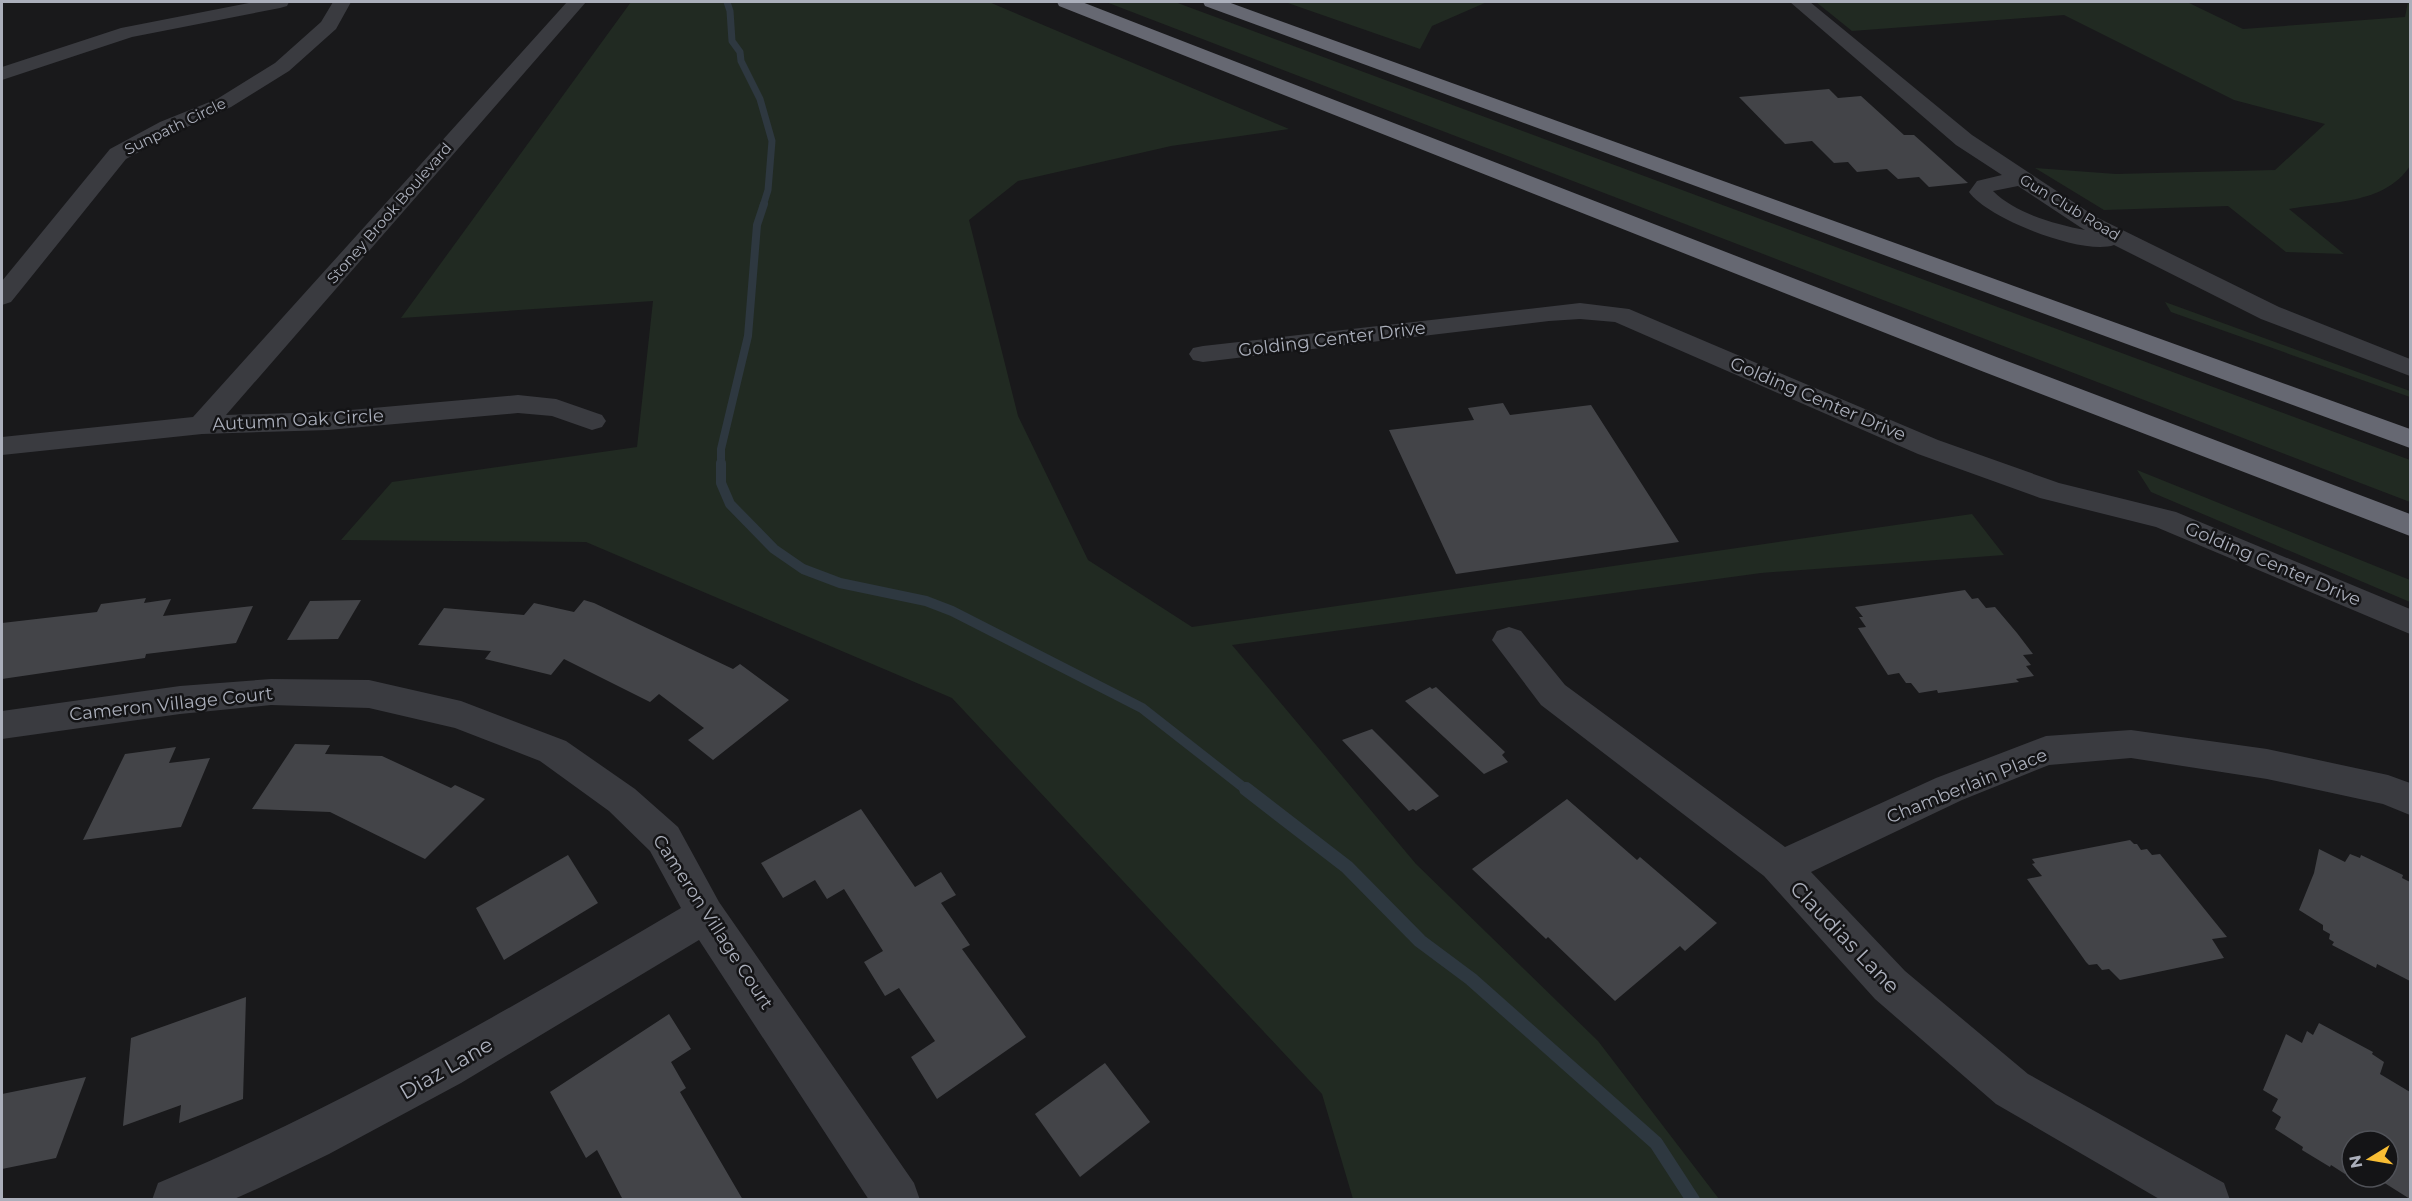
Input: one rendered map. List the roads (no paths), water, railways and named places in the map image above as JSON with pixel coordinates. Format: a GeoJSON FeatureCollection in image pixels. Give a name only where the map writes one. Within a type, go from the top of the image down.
{"type":"FeatureCollection","features":[{"type":"Feature","properties":{"kind":"highway"},"geometry":{"type":"LineString","coordinates":[[1066,2],[2043,385],[2410,526]]}},
{"type":"Feature","properties":{"kind":"highway"},"geometry":{"type":"LineString","coordinates":[[1212,2],[2410,439]]}},
{"type":"Feature","properties":{"kind":"street"},"geometry":{"type":"LineString","coordinates":[[2,74],[53,55],[128,32],[280,2]]}},
{"type":"Feature","properties":{"kind":"street","name":"Sunpath Circle"},"geometry":{"type":"LineString","coordinates":[[2,297],[118,154],[168,127],[224,103],[282,67],[329,25],[342,2]]}},
{"type":"Feature","properties":{"kind":"street","name":"Stoney Brook Boulevard"},"geometry":{"type":"LineString","coordinates":[[202,425],[577,2]]}},
{"type":"Feature","properties":{"kind":"street","name":"Gun Club Road"},"geometry":{"type":"LineString","coordinates":[[1799,2],[1964,140],[2088,222],[2270,313],[2410,368]]}},
{"type":"Feature","properties":{"kind":"street"},"geometry":{"type":"LineString","coordinates":[[2022,178],[1985,186],[1981,192],[1985,200],[2027,221],[2095,239],[2125,240]]}},
{"type":"Feature","properties":{"kind":"street","name":"Golding Center Drive"},"geometry":{"type":"LineString","coordinates":[[1203,354],[1549,313],[1581,311],[1620,315],[1928,447],[2051,491],[2165,519],[2410,621]]}},
{"type":"Feature","properties":{"kind":"street","name":"Autumn Oak Circle"},"geometry":{"type":"LineString","coordinates":[[2,446],[202,425],[328,421],[518,405],[556,408],[592,421]]}},
{"type":"Feature","properties":{"kind":"street","name":"Claudias Lane"},"geometry":{"type":"LineString","coordinates":[[1509,640],[1553,695],[1779,865],[1890,986],[2012,1089],[2207,1200]]}},
{"type":"Feature","properties":{"kind":"street","name":"Cameron Village Court"},"geometry":{"type":"LineString","coordinates":[[2,725],[180,700],[271,692],[369,694],[461,715],[553,751],[622,800],[664,839],[705,915],[897,1200]]}},
{"type":"Feature","properties":{"kind":"street","name":"Chamberlain Place"},"geometry":{"type":"LineString","coordinates":[[1780,868],[1950,789],[2046,751],[2131,744],[2267,764],[2388,790],[2410,799]]}},
{"type":"Feature","properties":{"kind":"street","name":"Diaz Lane"},"geometry":{"type":"LineString","coordinates":[[175,1200],[234,1176],[395,1098],[705,915]]}},
{"type":"Feature","properties":{"kind":"waterway"},"geometry":{"type":"LineString","coordinates":[[727,2],[730,11],[732,41],[740,52],[741,61],[760,99],[772,141],[768,190],[763,206]]}},
{"type":"Feature","properties":{"kind":"waterway"},"geometry":{"type":"LineString","coordinates":[[764,204],[757,225],[748,336],[721,449],[721,483],[730,504],[774,549],[803,569],[840,583],[926,601],[952,611],[1142,708],[1248,791]]}},
{"type":"Feature","properties":{"kind":"waterway"},"geometry":{"type":"LineString","coordinates":[[1246,789],[1347,867],[1420,941],[1471,979],[1656,1143],[1693,1200]]}}]}
